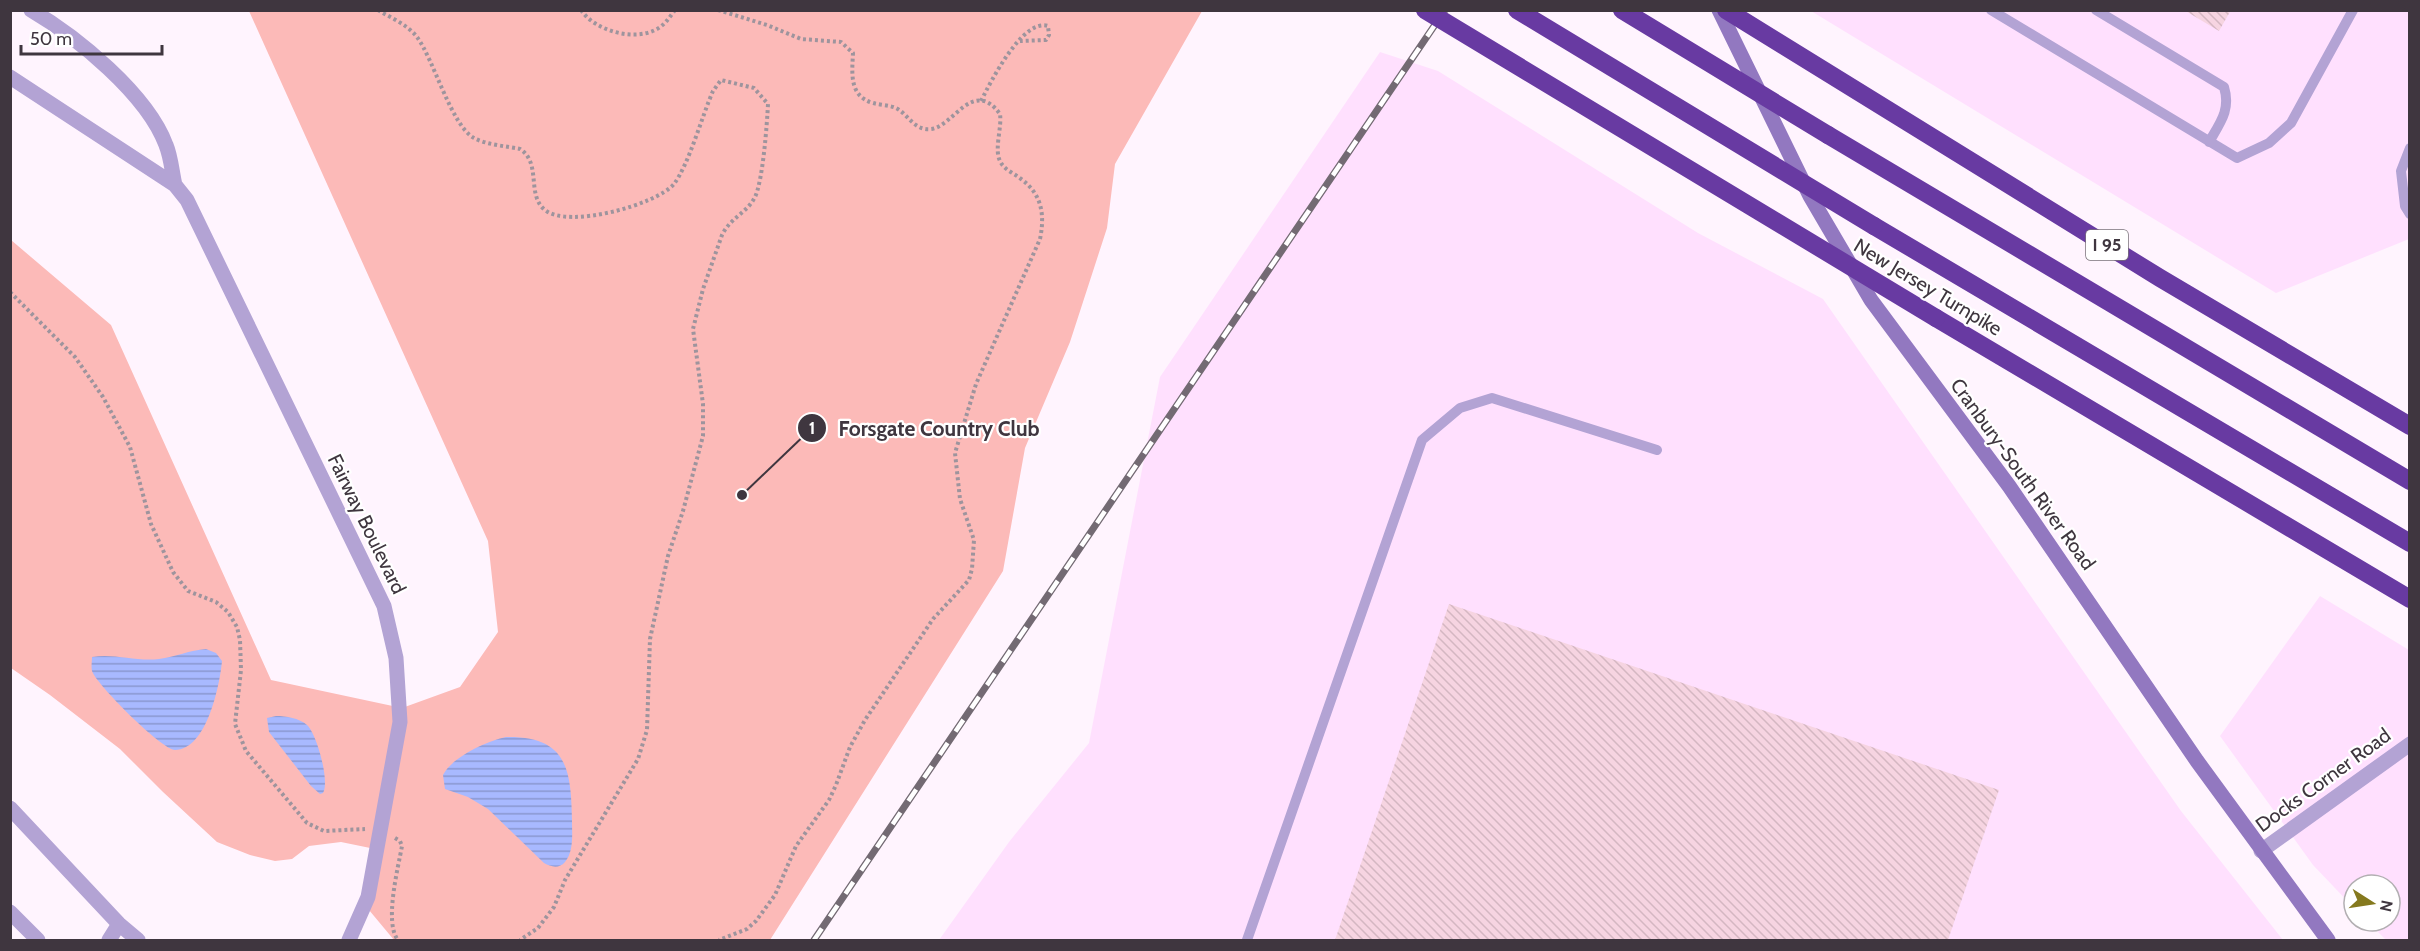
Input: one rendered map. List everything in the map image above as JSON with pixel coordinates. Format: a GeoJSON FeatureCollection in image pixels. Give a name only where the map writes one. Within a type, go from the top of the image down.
{"type":"FeatureCollection","features":[{"type":"Feature","properties":{"kind":"highway","name":"New Jersey Turnpike"},"geometry":{"type":"LineString","coordinates":[[1425,10],[1936,318],[2409,598]]}},
{"type":"Feature","properties":{"kind":"highway","name":"New Jersey Turnpike"},"geometry":{"type":"LineString","coordinates":[[1517,10],[2409,543]]}},
{"type":"Feature","properties":{"kind":"highway","name":"I 95"},"geometry":{"type":"LineString","coordinates":[[1622,10],[2409,481]]}},
{"type":"Feature","properties":{"kind":"highway","name":"I 95"},"geometry":{"type":"LineString","coordinates":[[1726,10],[1806,62],[2150,272],[2409,426]]}},
{"type":"Feature","properties":{"kind":"main road","name":"Cranbury-South River Road"},"geometry":{"type":"LineString","coordinates":[[1719,10],[1810,196],[1871,300],[2008,486],[2261,851],[2328,940]]}},
{"type":"Feature","properties":{"kind":"street","name":"Fairway Boulevard"},"geometry":{"type":"LineString","coordinates":[[31,10],[92,52],[146,108],[166,145],[175,185]]}},
{"type":"Feature","properties":{"kind":"street","name":"Fairway Boulevard"},"geometry":{"type":"LineString","coordinates":[[10,77],[175,185],[187,200],[384,606],[396,658],[400,722],[368,897],[349,940]]}},
{"type":"Feature","properties":{"kind":"street","name":"Docks Corner Road"},"geometry":{"type":"LineString","coordinates":[[2261,851],[2409,744]]}},
{"type":"Feature","properties":{"kind":"street"},"geometry":{"type":"LineString","coordinates":[[10,808],[119,924],[138,940]]}},
{"type":"Feature","properties":{"kind":"street"},"geometry":{"type":"LineString","coordinates":[[10,912],[38,940]]}},
{"type":"Feature","properties":{"kind":"street"},"geometry":{"type":"LineString","coordinates":[[108,940],[119,924]]}},
{"type":"Feature","properties":{"kind":"lane"},"geometry":{"type":"LineString","coordinates":[[1991,10],[2237,158],[2269,143],[2291,123],[2353,10]]}},
{"type":"Feature","properties":{"kind":"lane"},"geometry":{"type":"LineString","coordinates":[[2096,10],[2224,87],[2228,100],[2226,114],[2209,142]]}},
{"type":"Feature","properties":{"kind":"lane"},"geometry":{"type":"LineString","coordinates":[[2409,153],[2401,171],[2405,206],[2409,214]]}},
{"type":"Feature","properties":{"kind":"lane"},"geometry":{"type":"LineString","coordinates":[[1247,940],[1422,440],[1461,408],[1492,398],[1657,450]]}},
{"type":"Feature","properties":{"kind":"path"},"geometry":{"type":"LineString","coordinates":[[378,10],[408,29],[416,37],[433,67],[445,96],[465,130],[473,138],[520,149],[525,153],[533,169],[538,203],[546,212],[558,216],[596,216],[652,198],[672,186],[682,171],[713,91],[721,80],[754,88],[768,104],[757,191],[746,209],[728,223],[722,235],[695,316],[693,340],[700,377],[703,436],[683,511],[668,556],[650,639],[646,730],[643,745],[631,772],[565,880],[547,918],[520,940]]}},
{"type":"Feature","properties":{"kind":"path"},"geometry":{"type":"LineString","coordinates":[[581,10],[587,19],[608,29],[641,36],[666,22],[675,10]]}},
{"type":"Feature","properties":{"kind":"path"},"geometry":{"type":"LineString","coordinates":[[718,10],[767,25],[801,39],[846,44],[853,53],[852,75],[857,94],[865,101],[897,109],[909,121],[925,129],[933,129],[942,125],[963,105],[981,101],[990,104],[1000,114],[999,160],[1004,168],[1022,179],[1037,195],[1042,214],[1040,239],[976,384],[955,453],[960,499],[974,540],[972,569],[963,589],[933,619],[861,726],[850,747],[836,785],[796,846],[775,895],[756,921],[747,929],[719,940]]}},
{"type":"Feature","properties":{"kind":"path"},"geometry":{"type":"LineString","coordinates":[[981,101],[1002,64],[1020,41],[1037,25],[1048,26],[1050,30],[1046,40],[1020,41]]}},
{"type":"Feature","properties":{"kind":"path"},"geometry":{"type":"LineString","coordinates":[[10,292],[75,357],[103,397],[130,447],[151,524],[173,572],[188,591],[216,602],[228,612],[237,627],[242,670],[235,724],[246,751],[307,823],[315,828],[332,832],[364,829],[400,841],[402,846],[392,915],[392,932],[398,940]]}},
{"type":"Feature","properties":{"kind":"shaded area"},"geometry":{"type":"Polygon","coordinates":[[[249,11],[1202,11],[1115,164],[1107,228],[1070,342],[1025,448],[1003,571],[770,940],[394,940],[369,910],[380,850],[341,842],[309,846],[292,859],[275,861],[250,855],[217,842],[120,749],[11,668],[11,240],[111,325],[271,680],[402,708],[460,687],[498,632],[488,541],[249,11]]]}},
{"type":"Feature","properties":{"kind":"shaded area"},"geometry":{"type":"Polygon","coordinates":[[[1811,11],[2409,11],[2409,239],[2276,293],[1811,11]]]}},
{"type":"Feature","properties":{"kind":"shaded area"},"geometry":{"type":"Polygon","coordinates":[[[1380,52],[1438,71],[1698,233],[1823,299],[2181,811],[2283,940],[939,940],[1009,842],[1089,743],[1160,377],[1380,52]]]}},
{"type":"Feature","properties":{"kind":"shaded area"},"geometry":{"type":"Polygon","coordinates":[[[2320,596],[2409,650],[2409,940],[2386,940],[2379,933],[2402,933],[2402,873],[2342,873],[2342,895],[2313,865],[2220,736],[2320,596]]]}},
{"type":"Feature","properties":{"kind":"water"},"geometry":{"type":"Polygon","coordinates":[[[206,649],[216,653],[222,661],[215,699],[210,714],[196,739],[186,747],[175,750],[157,739],[130,715],[105,689],[92,671],[92,657],[109,656],[151,660],[206,649]]]}},
{"type":"Feature","properties":{"kind":"water"},"geometry":{"type":"Polygon","coordinates":[[[276,716],[296,719],[311,730],[324,769],[323,793],[320,794],[311,786],[269,732],[267,718],[276,716]]]}},
{"type":"Feature","properties":{"kind":"water"},"geometry":{"type":"Polygon","coordinates":[[[506,737],[527,738],[542,743],[554,750],[562,760],[570,786],[572,837],[568,858],[560,866],[544,863],[488,809],[468,797],[445,789],[443,775],[454,762],[480,746],[506,737]]]}},
{"type":"Feature","properties":{"kind":"building"},"geometry":{"type":"Polygon","coordinates":[[[2184,10],[2231,10],[2219,31],[2184,10]]]}},
{"type":"Feature","properties":{"kind":"building"},"geometry":{"type":"Polygon","coordinates":[[[1449,604],[1999,790],[1948,940],[1335,940],[1449,604]]]}},
{"type":"Feature","properties":{"kind":"railway"},"geometry":{"type":"LineString","coordinates":[[814,940],[1445,10]]}},
{"type":"Feature","properties":{"kind":"place","name":"Forsgate Country Club"},"geometry":{"type":"Point","coordinates":[742,495]}}]}
